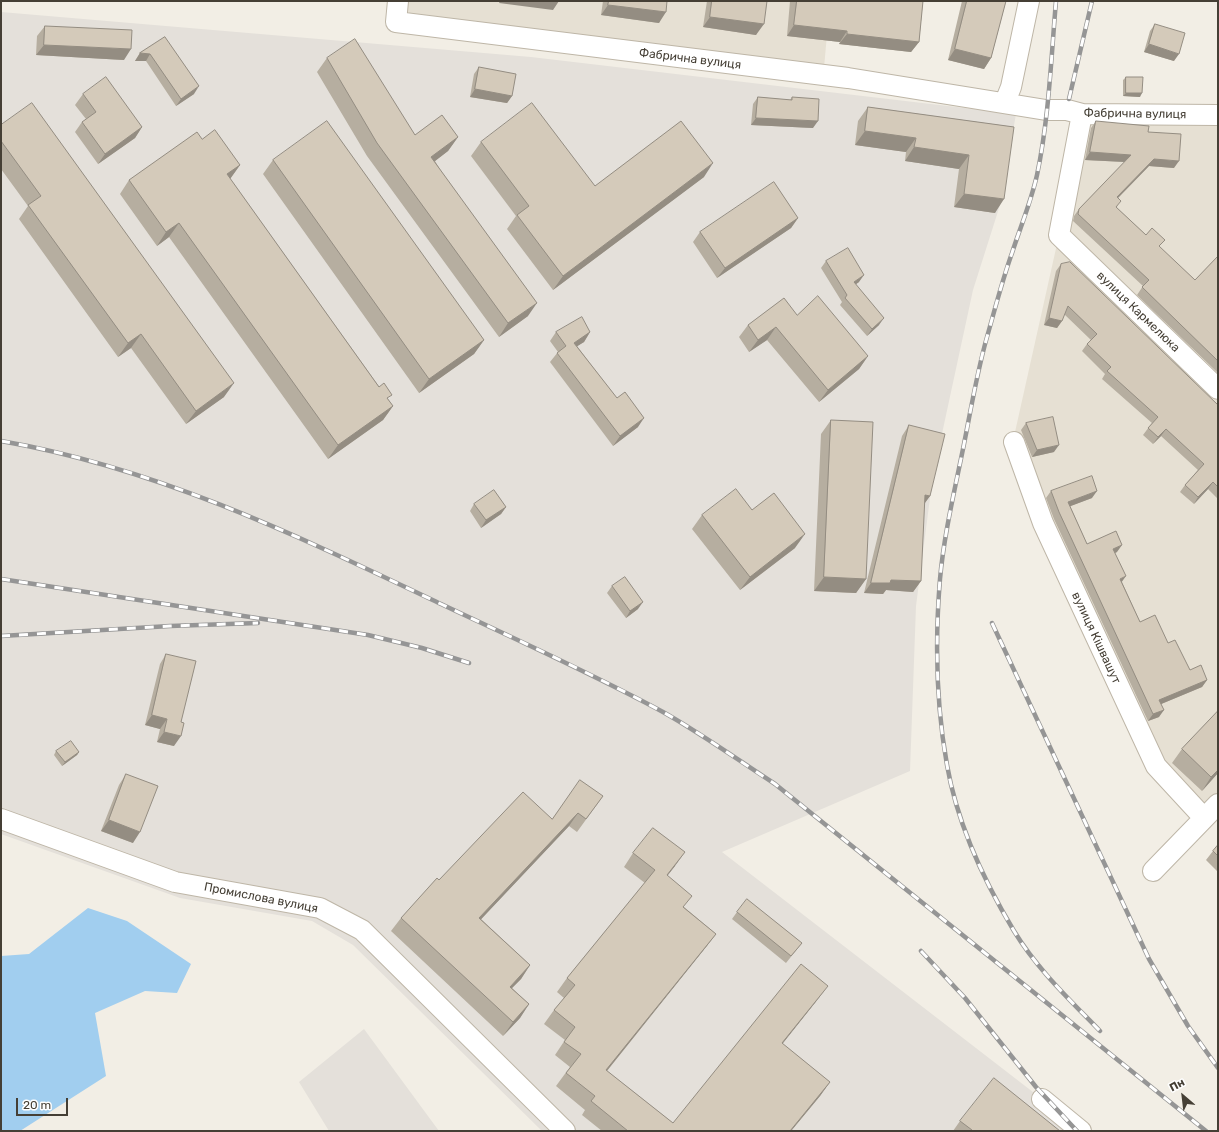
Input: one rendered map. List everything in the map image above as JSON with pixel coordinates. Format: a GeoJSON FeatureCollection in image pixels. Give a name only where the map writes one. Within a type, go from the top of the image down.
{"type":"FeatureCollection","features":[{"type":"Feature","properties":{"kind":"street","name":"Фабрична вулиця"},"geometry":{"type":"LineString","coordinates":[[398,1],[396,22],[848,78],[1006,102],[1046,110],[1067,110],[1082,114],[1218,114]]}},
{"type":"Feature","properties":{"kind":"street"},"geometry":{"type":"LineString","coordinates":[[1006,102],[1011,87],[1030,1]]}},
{"type":"Feature","properties":{"kind":"street","name":"вулиця Кармелюка"},"geometry":{"type":"LineString","coordinates":[[1082,114],[1059,235],[1218,389]]}},
{"type":"Feature","properties":{"kind":"street","name":"вулиця Кішвашут"},"geometry":{"type":"LineString","coordinates":[[1014,442],[1043,524],[1156,766],[1204,818]]}},
{"type":"Feature","properties":{"kind":"street"},"geometry":{"type":"LineString","coordinates":[[1153,871],[1218,804]]}},
{"type":"Feature","properties":{"kind":"street","name":"Промислова вулиця"},"geometry":{"type":"LineString","coordinates":[[1,819],[175,882],[320,908],[362,930],[566,1131]]}},
{"type":"Feature","properties":{"kind":"street"},"geometry":{"type":"LineString","coordinates":[[1042,1099],[1081,1131]]}},
{"type":"Feature","properties":{"kind":"shaded area"},"geometry":{"type":"Polygon","coordinates":[[[404,1],[830,1],[824,68],[403,16],[404,1]]]}},
{"type":"Feature","properties":{"kind":"shaded area"},"geometry":{"type":"Polygon","coordinates":[[[1,12],[531,57],[1016,114],[1000,205],[973,290],[943,429],[930,498],[916,606],[910,771],[722,852],[1042,1099],[1081,1131],[542,1131],[353,945],[312,921],[180,898],[1,834],[1,12]]]}},
{"type":"Feature","properties":{"kind":"shaded area"},"geometry":{"type":"Polygon","coordinates":[[[1218,113],[1218,805],[1203,820],[1153,768],[1013,441],[1059,235],[1082,114],[1218,113]]]}},
{"type":"Feature","properties":{"kind":"shaded area"},"geometry":{"type":"Polygon","coordinates":[[[364,1029],[439,1131],[329,1131],[299,1082],[364,1029]]]}},
{"type":"Feature","properties":{"kind":"water"},"geometry":{"type":"Polygon","coordinates":[[[88,908],[127,921],[191,964],[177,993],[145,991],[95,1013],[106,1076],[20,1131],[1,1131],[1,956],[29,954],[88,908]]]}},
{"type":"Feature","properties":{"kind":"building"},"geometry":{"type":"Polygon","coordinates":[[[609,1],[667,1],[666,12],[608,5],[609,1]]]}},
{"type":"Feature","properties":{"kind":"building"},"geometry":{"type":"Polygon","coordinates":[[[712,1],[767,1],[764,24],[710,17],[712,1]]]}},
{"type":"Feature","properties":{"kind":"building"},"geometry":{"type":"Polygon","coordinates":[[[797,1],[923,1],[919,42],[847,34],[847,31],[794,25],[797,1]]]}},
{"type":"Feature","properties":{"kind":"building"},"geometry":{"type":"Polygon","coordinates":[[[967,1],[1006,1],[991,58],[955,49],[967,1]]]}},
{"type":"Feature","properties":{"kind":"building"},"geometry":{"type":"Polygon","coordinates":[[[1155,24],[1185,33],[1179,54],[1149,44],[1155,24]]]}},
{"type":"Feature","properties":{"kind":"building"},"geometry":{"type":"Polygon","coordinates":[[[45,26],[132,30],[131,49],[44,45],[45,26]]]}},
{"type":"Feature","properties":{"kind":"building"},"geometry":{"type":"Polygon","coordinates":[[[165,37],[199,86],[181,99],[150,54],[140,53],[165,37]]]}},
{"type":"Feature","properties":{"kind":"building"},"geometry":{"type":"Polygon","coordinates":[[[355,39],[415,135],[442,115],[458,137],[431,157],[537,303],[508,323],[377,143],[327,58],[355,39]]]}},
{"type":"Feature","properties":{"kind":"building"},"geometry":{"type":"Polygon","coordinates":[[[479,67],[516,74],[512,96],[475,89],[479,67]]]}},
{"type":"Feature","properties":{"kind":"building"},"geometry":{"type":"Polygon","coordinates":[[[106,77],[142,127],[105,154],[82,122],[96,112],[83,94],[106,77]]]}},
{"type":"Feature","properties":{"kind":"building"},"geometry":{"type":"Polygon","coordinates":[[[1126,77],[1143,77],[1142,93],[1126,93],[1126,77]]]}},
{"type":"Feature","properties":{"kind":"building"},"geometry":{"type":"Polygon","coordinates":[[[758,97],[792,100],[792,97],[819,99],[818,121],[756,118],[758,97]]]}},
{"type":"Feature","properties":{"kind":"building"},"geometry":{"type":"Polygon","coordinates":[[[32,103],[234,383],[196,411],[141,334],[128,343],[28,205],[41,196],[1,141],[1,125],[32,103]]]}},
{"type":"Feature","properties":{"kind":"building"},"geometry":{"type":"Polygon","coordinates":[[[532,103],[595,186],[681,121],[713,163],[563,276],[517,215],[529,206],[481,142],[532,103]]]}},
{"type":"Feature","properties":{"kind":"building"},"geometry":{"type":"Polygon","coordinates":[[[868,107],[1014,127],[1004,199],[964,194],[969,155],[914,147],[916,138],[865,131],[868,107]]]}},
{"type":"Feature","properties":{"kind":"building"},"geometry":{"type":"Polygon","coordinates":[[[327,121],[484,340],[429,379],[273,160],[327,121]]]}},
{"type":"Feature","properties":{"kind":"building"},"geometry":{"type":"Polygon","coordinates":[[[1096,121],[1149,126],[1148,132],[1181,134],[1179,161],[1154,159],[1117,197],[1121,201],[1116,207],[1146,235],[1152,228],[1165,240],[1159,246],[1195,280],[1218,256],[1218,361],[1142,287],[1149,280],[1078,214],[1079,209],[1131,155],[1090,152],[1096,121]]]}},
{"type":"Feature","properties":{"kind":"building"},"geometry":{"type":"Polygon","coordinates":[[[215,130],[240,165],[227,174],[379,387],[384,383],[392,395],[387,398],[393,406],[338,445],[179,223],[166,232],[129,180],[197,132],[202,139],[215,130]]]}},
{"type":"Feature","properties":{"kind":"building"},"geometry":{"type":"Polygon","coordinates":[[[774,182],[798,218],[725,268],[700,232],[774,182]]]}},
{"type":"Feature","properties":{"kind":"building"},"geometry":{"type":"Polygon","coordinates":[[[848,248],[864,275],[854,282],[884,318],[872,329],[845,298],[847,295],[826,261],[848,248]]]}},
{"type":"Feature","properties":{"kind":"building"},"geometry":{"type":"Polygon","coordinates":[[[1070,262],[1218,405],[1218,487],[1213,482],[1198,497],[1185,485],[1204,464],[1166,429],[1158,437],[1148,428],[1158,417],[1107,371],[1111,367],[1087,344],[1097,334],[1068,306],[1062,321],[1049,318],[1061,264],[1070,262]]]}},
{"type":"Feature","properties":{"kind":"building"},"geometry":{"type":"Polygon","coordinates":[[[818,296],[868,356],[828,390],[776,327],[758,340],[748,325],[784,298],[797,315],[818,296]]]}},
{"type":"Feature","properties":{"kind":"building"},"geometry":{"type":"Polygon","coordinates":[[[582,317],[590,332],[574,343],[617,398],[625,392],[644,418],[620,436],[557,353],[566,346],[556,332],[582,317]]]}},
{"type":"Feature","properties":{"kind":"building"},"geometry":{"type":"Polygon","coordinates":[[[1053,417],[1059,445],[1037,450],[1026,423],[1053,417]]]}},
{"type":"Feature","properties":{"kind":"building"},"geometry":{"type":"Polygon","coordinates":[[[831,420],[873,422],[866,579],[824,577],[831,420]]]}},
{"type":"Feature","properties":{"kind":"building"},"geometry":{"type":"Polygon","coordinates":[[[909,425],[945,434],[930,496],[925,495],[921,581],[891,580],[890,583],[871,583],[909,425]]]}},
{"type":"Feature","properties":{"kind":"building"},"geometry":{"type":"Polygon","coordinates":[[[1092,476],[1097,491],[1068,502],[1087,544],[1116,531],[1122,545],[1113,549],[1126,576],[1120,579],[1140,622],[1155,615],[1168,643],[1175,640],[1190,670],[1201,665],[1207,680],[1159,700],[1164,710],[1153,714],[1059,512],[1051,491],[1092,476]]]}},
{"type":"Feature","properties":{"kind":"building"},"geometry":{"type":"Polygon","coordinates":[[[736,489],[752,510],[774,493],[805,534],[750,577],[702,515],[736,489]]]}},
{"type":"Feature","properties":{"kind":"building"},"geometry":{"type":"Polygon","coordinates":[[[494,490],[506,507],[486,520],[474,504],[494,490]]]}},
{"type":"Feature","properties":{"kind":"building"},"geometry":{"type":"Polygon","coordinates":[[[625,577],[643,602],[630,611],[612,586],[625,577]]]}},
{"type":"Feature","properties":{"kind":"building"},"geometry":{"type":"Polygon","coordinates":[[[166,654],[196,661],[181,722],[184,723],[181,736],[164,732],[167,719],[152,715],[166,654]]]}},
{"type":"Feature","properties":{"kind":"building"},"geometry":{"type":"Polygon","coordinates":[[[1218,711],[1218,770],[1211,777],[1182,749],[1218,711]]]}},
{"type":"Feature","properties":{"kind":"building"},"geometry":{"type":"Polygon","coordinates":[[[71,741],[79,752],[65,762],[56,751],[71,741]]]}},
{"type":"Feature","properties":{"kind":"building"},"geometry":{"type":"Polygon","coordinates":[[[126,774],[158,786],[140,832],[109,820],[126,774]]]}},
{"type":"Feature","properties":{"kind":"building"},"geometry":{"type":"Polygon","coordinates":[[[580,780],[603,796],[586,819],[578,813],[479,918],[530,965],[510,987],[529,1004],[513,1022],[401,918],[437,878],[439,880],[523,792],[552,819],[580,780]]]}},
{"type":"Feature","properties":{"kind":"building"},"geometry":{"type":"Polygon","coordinates":[[[653,828],[685,852],[667,875],[692,896],[683,907],[716,934],[606,1070],[673,1123],[801,964],[828,986],[782,1043],[830,1082],[790,1131],[628,1131],[591,1101],[595,1096],[566,1073],[581,1054],[564,1042],[575,1027],[554,1010],[575,985],[567,978],[655,870],[633,853],[653,828]]]}},
{"type":"Feature","properties":{"kind":"building"},"geometry":{"type":"Polygon","coordinates":[[[1218,845],[1218,856],[1213,851],[1218,845]]]}},
{"type":"Feature","properties":{"kind":"building"},"geometry":{"type":"Polygon","coordinates":[[[747,899],[802,943],[791,956],[737,912],[747,899]]]}},
{"type":"Feature","properties":{"kind":"building"},"geometry":{"type":"Polygon","coordinates":[[[994,1078],[1060,1131],[971,1131],[972,1130],[960,1121],[994,1078]]]}},
{"type":"Feature","properties":{"kind":"railway"},"geometry":{"type":"LineString","coordinates":[[1056,1],[1047,110],[1041,154],[1035,185],[1005,274],[983,350],[974,390],[947,528],[942,562],[938,602],[937,649],[941,719],[947,765],[957,808],[973,851],[992,892],[1023,945],[1054,984],[1100,1031]]}},
{"type":"Feature","properties":{"kind":"railway"},"geometry":{"type":"LineString","coordinates":[[1069,99],[1092,1]]}},
{"type":"Feature","properties":{"kind":"railway"},"geometry":{"type":"LineString","coordinates":[[1,441],[59,453],[116,468],[226,507],[334,554],[581,670],[677,720],[775,784],[1206,1131]]}},
{"type":"Feature","properties":{"kind":"railway"},"geometry":{"type":"LineString","coordinates":[[1,579],[368,635],[422,648],[469,663]]}},
{"type":"Feature","properties":{"kind":"railway"},"geometry":{"type":"LineString","coordinates":[[1,636],[170,626],[258,623]]}},
{"type":"Feature","properties":{"kind":"railway"},"geometry":{"type":"LineString","coordinates":[[992,623],[1149,959],[1188,1026],[1218,1068]]}},
{"type":"Feature","properties":{"kind":"railway"},"geometry":{"type":"LineString","coordinates":[[921,951],[965,998],[1036,1087],[1077,1131]]}}]}
